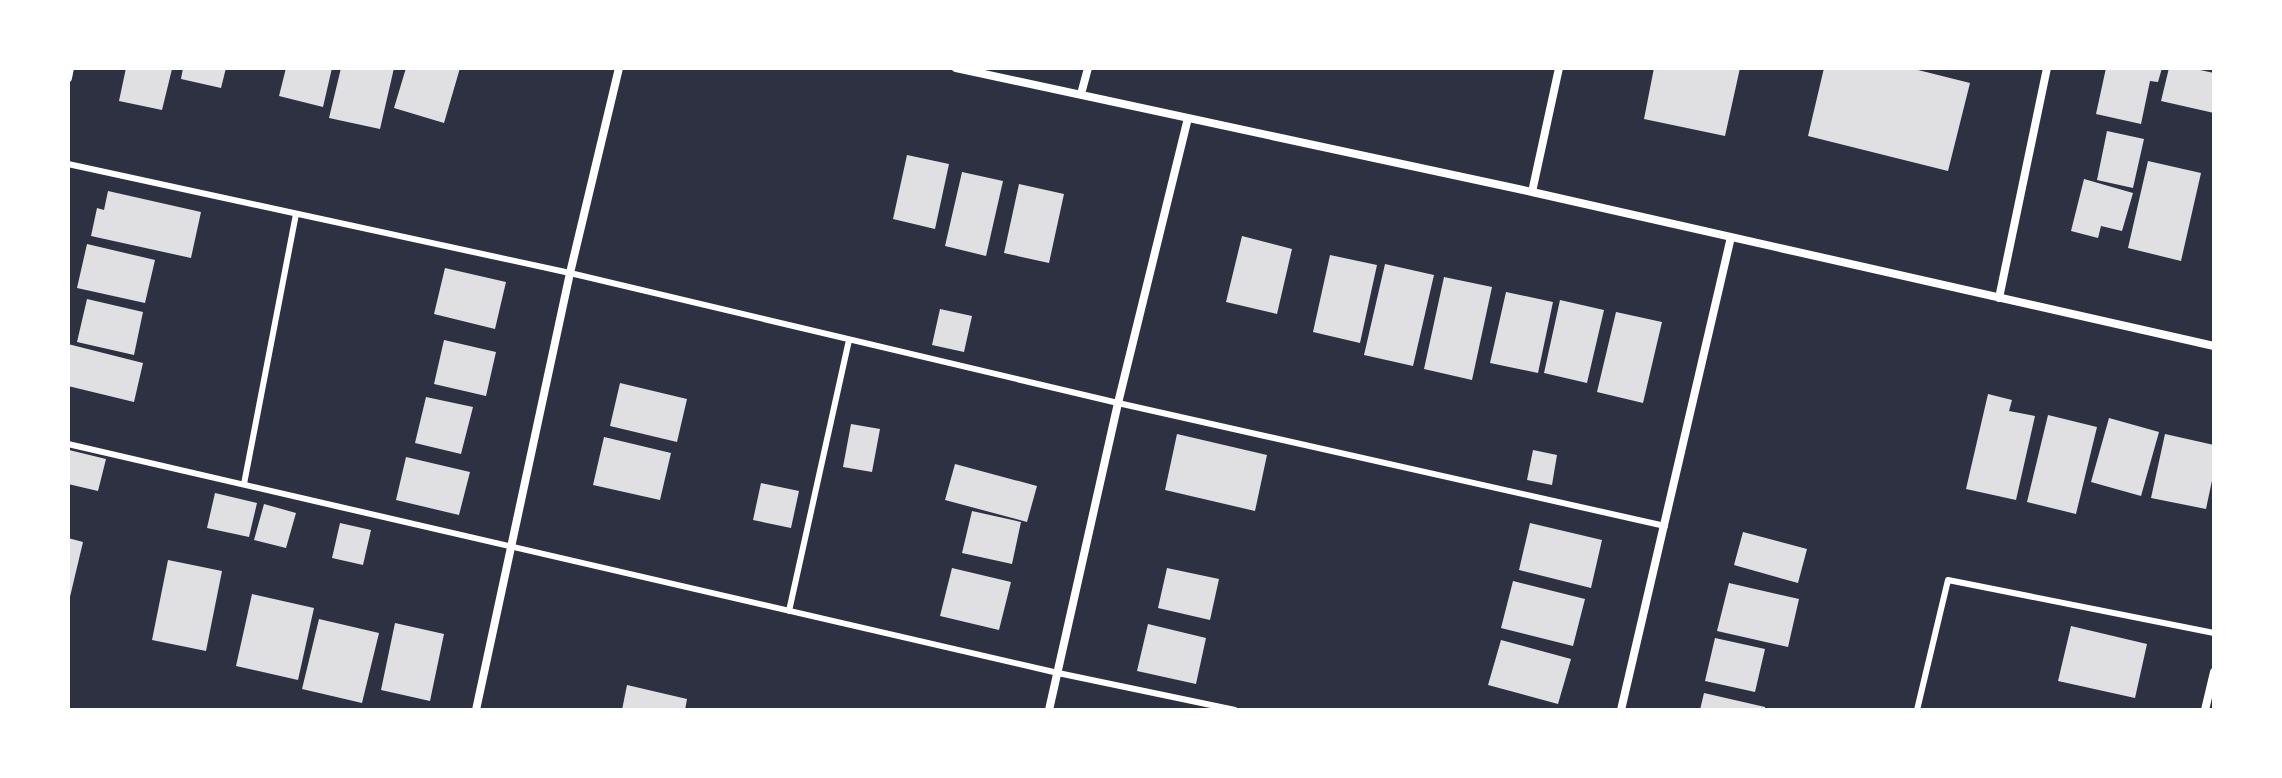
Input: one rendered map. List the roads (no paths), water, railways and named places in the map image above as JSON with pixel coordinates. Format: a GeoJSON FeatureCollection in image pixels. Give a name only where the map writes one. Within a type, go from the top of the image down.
{"type":"FeatureCollection","features":[{"type":"Feature","properties":{"kind":"street"},"geometry":{"type":"LineString","coordinates":[[68,78],[70,68]]}},
{"type":"Feature","properties":{"kind":"street"},"geometry":{"type":"LineString","coordinates":[[476,710],[570,273],[619,68]]}},
{"type":"Feature","properties":{"kind":"street"},"geometry":{"type":"LineString","coordinates":[[956,68],[1532,192],[2214,346]]}},
{"type":"Feature","properties":{"kind":"street"},"geometry":{"type":"LineString","coordinates":[[1081,94],[1088,68]]}},
{"type":"Feature","properties":{"kind":"street"},"geometry":{"type":"LineString","coordinates":[[1532,192],[1559,68]]}},
{"type":"Feature","properties":{"kind":"street"},"geometry":{"type":"LineString","coordinates":[[1999,298],[2047,68]]}},
{"type":"Feature","properties":{"kind":"street"},"geometry":{"type":"LineString","coordinates":[[1049,710],[1118,403],[1188,118]]}},
{"type":"Feature","properties":{"kind":"street"},"geometry":{"type":"LineString","coordinates":[[1621,710],[1731,237]]}},
{"type":"Feature","properties":{"kind":"street"},"geometry":{"type":"LineString","coordinates":[[2205,710],[2214,672]]}},
{"type":"Feature","properties":{"kind":"lane"},"geometry":{"type":"LineString","coordinates":[[68,164],[570,273],[1118,403],[1665,526]]}},
{"type":"Feature","properties":{"kind":"lane"},"geometry":{"type":"LineString","coordinates":[[244,484],[296,214]]}},
{"type":"Feature","properties":{"kind":"lane"},"geometry":{"type":"LineString","coordinates":[[789,611],[849,340]]}},
{"type":"Feature","properties":{"kind":"lane"},"geometry":{"type":"LineString","coordinates":[[68,444],[1058,673],[1235,710]]}},
{"type":"Feature","properties":{"kind":"lane"},"geometry":{"type":"LineString","coordinates":[[1917,710],[1948,580],[2214,633]]}}]}
